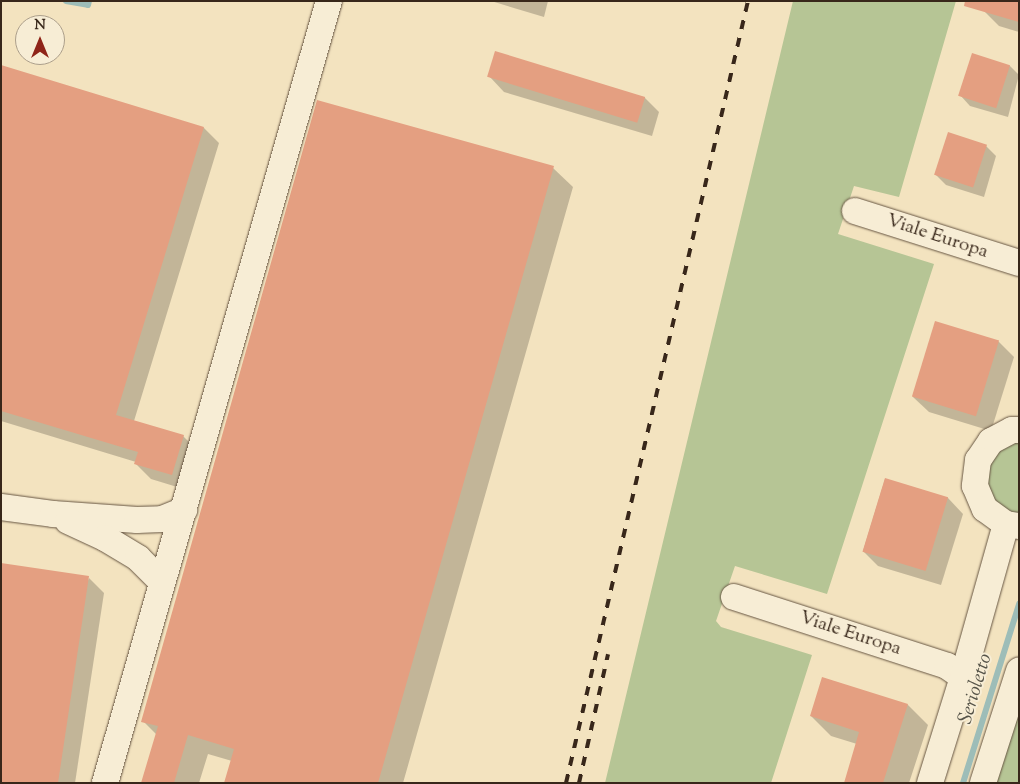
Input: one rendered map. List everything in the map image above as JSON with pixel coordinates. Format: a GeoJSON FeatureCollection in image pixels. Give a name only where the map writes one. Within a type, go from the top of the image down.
{"type":"FeatureCollection","features":[{"type":"Feature","properties":{"kind":"street"},"geometry":{"type":"LineString","coordinates":[[105,783],[329,1]]}},
{"type":"Feature","properties":{"kind":"street","name":"Viale Europa"},"geometry":{"type":"LineString","coordinates":[[855,211],[1019,263]]}},
{"type":"Feature","properties":{"kind":"street"},"geometry":{"type":"LineString","coordinates":[[930,783],[1012,525],[985,509],[975,486],[978,460],[991,441],[1012,430],[1019,430]]}},
{"type":"Feature","properties":{"kind":"street"},"geometry":{"type":"LineString","coordinates":[[1,507],[53,514],[162,519],[184,510]]}},
{"type":"Feature","properties":{"kind":"street"},"geometry":{"type":"LineString","coordinates":[[53,514],[105,538],[138,558],[162,582]]}},
{"type":"Feature","properties":{"kind":"street","name":"Viale Europa"},"geometry":{"type":"LineString","coordinates":[[734,597],[947,666],[963,677]]}},
{"type":"Feature","properties":{"kind":"street"},"geometry":{"type":"LineString","coordinates":[[982,783],[1019,671]]}},
{"type":"Feature","properties":{"kind":"green space"},"geometry":{"type":"Polygon","coordinates":[[[793,1],[956,1],[899,197],[854,186],[838,234],[934,264],[827,594],[735,566],[716,621],[721,627],[812,655],[771,783],[605,783],[793,1]]]}},
{"type":"Feature","properties":{"kind":"green space"},"geometry":{"type":"Polygon","coordinates":[[[1019,436],[1019,519],[989,499],[987,459],[1019,436]]]}},
{"type":"Feature","properties":{"kind":"green space"},"geometry":{"type":"Polygon","coordinates":[[[1019,692],[1019,783],[989,783],[1019,692]]]}},
{"type":"Feature","properties":{"kind":"building"},"geometry":{"type":"Polygon","coordinates":[[[965,1],[1019,1],[1019,22],[964,6],[965,1]]]}},
{"type":"Feature","properties":{"kind":"building"},"geometry":{"type":"Polygon","coordinates":[[[495,51],[645,97],[637,123],[487,77],[495,51]]]}},
{"type":"Feature","properties":{"kind":"building"},"geometry":{"type":"Polygon","coordinates":[[[972,53],[1010,65],[996,108],[958,96],[972,53]]]}},
{"type":"Feature","properties":{"kind":"building"},"geometry":{"type":"Polygon","coordinates":[[[1,65],[204,127],[116,415],[184,435],[172,475],[134,464],[138,452],[1,411],[1,65]]]}},
{"type":"Feature","properties":{"kind":"building"},"geometry":{"type":"Polygon","coordinates":[[[317,100],[554,166],[378,783],[224,783],[234,749],[188,735],[174,783],[141,783],[158,726],[141,722],[317,100]]]}},
{"type":"Feature","properties":{"kind":"building"},"geometry":{"type":"Polygon","coordinates":[[[948,132],[987,145],[973,187],[934,175],[948,132]]]}},
{"type":"Feature","properties":{"kind":"building"},"geometry":{"type":"Polygon","coordinates":[[[935,321],[999,341],[976,416],[912,397],[935,321]]]}},
{"type":"Feature","properties":{"kind":"building"},"geometry":{"type":"Polygon","coordinates":[[[885,478],[948,497],[926,571],[862,552],[885,478]]]}},
{"type":"Feature","properties":{"kind":"building"},"geometry":{"type":"Polygon","coordinates":[[[1,563],[89,576],[58,783],[1,783],[1,563]]]}},
{"type":"Feature","properties":{"kind":"building"},"geometry":{"type":"Polygon","coordinates":[[[822,677],[908,704],[883,783],[844,783],[859,732],[810,716],[822,677]]]}},
{"type":"Feature","properties":{"kind":"waterway"},"geometry":{"type":"LineString","coordinates":[[66,1],[88,5],[89,1]]}},
{"type":"Feature","properties":{"kind":"waterway","name":"Serioletto"},"geometry":{"type":"LineString","coordinates":[[963,783],[1019,604]]}},
{"type":"Feature","properties":{"kind":"railway"},"geometry":{"type":"LineString","coordinates":[[566,783],[748,1]]}},
{"type":"Feature","properties":{"kind":"railway"},"geometry":{"type":"LineString","coordinates":[[579,783],[608,654]]}}]}
